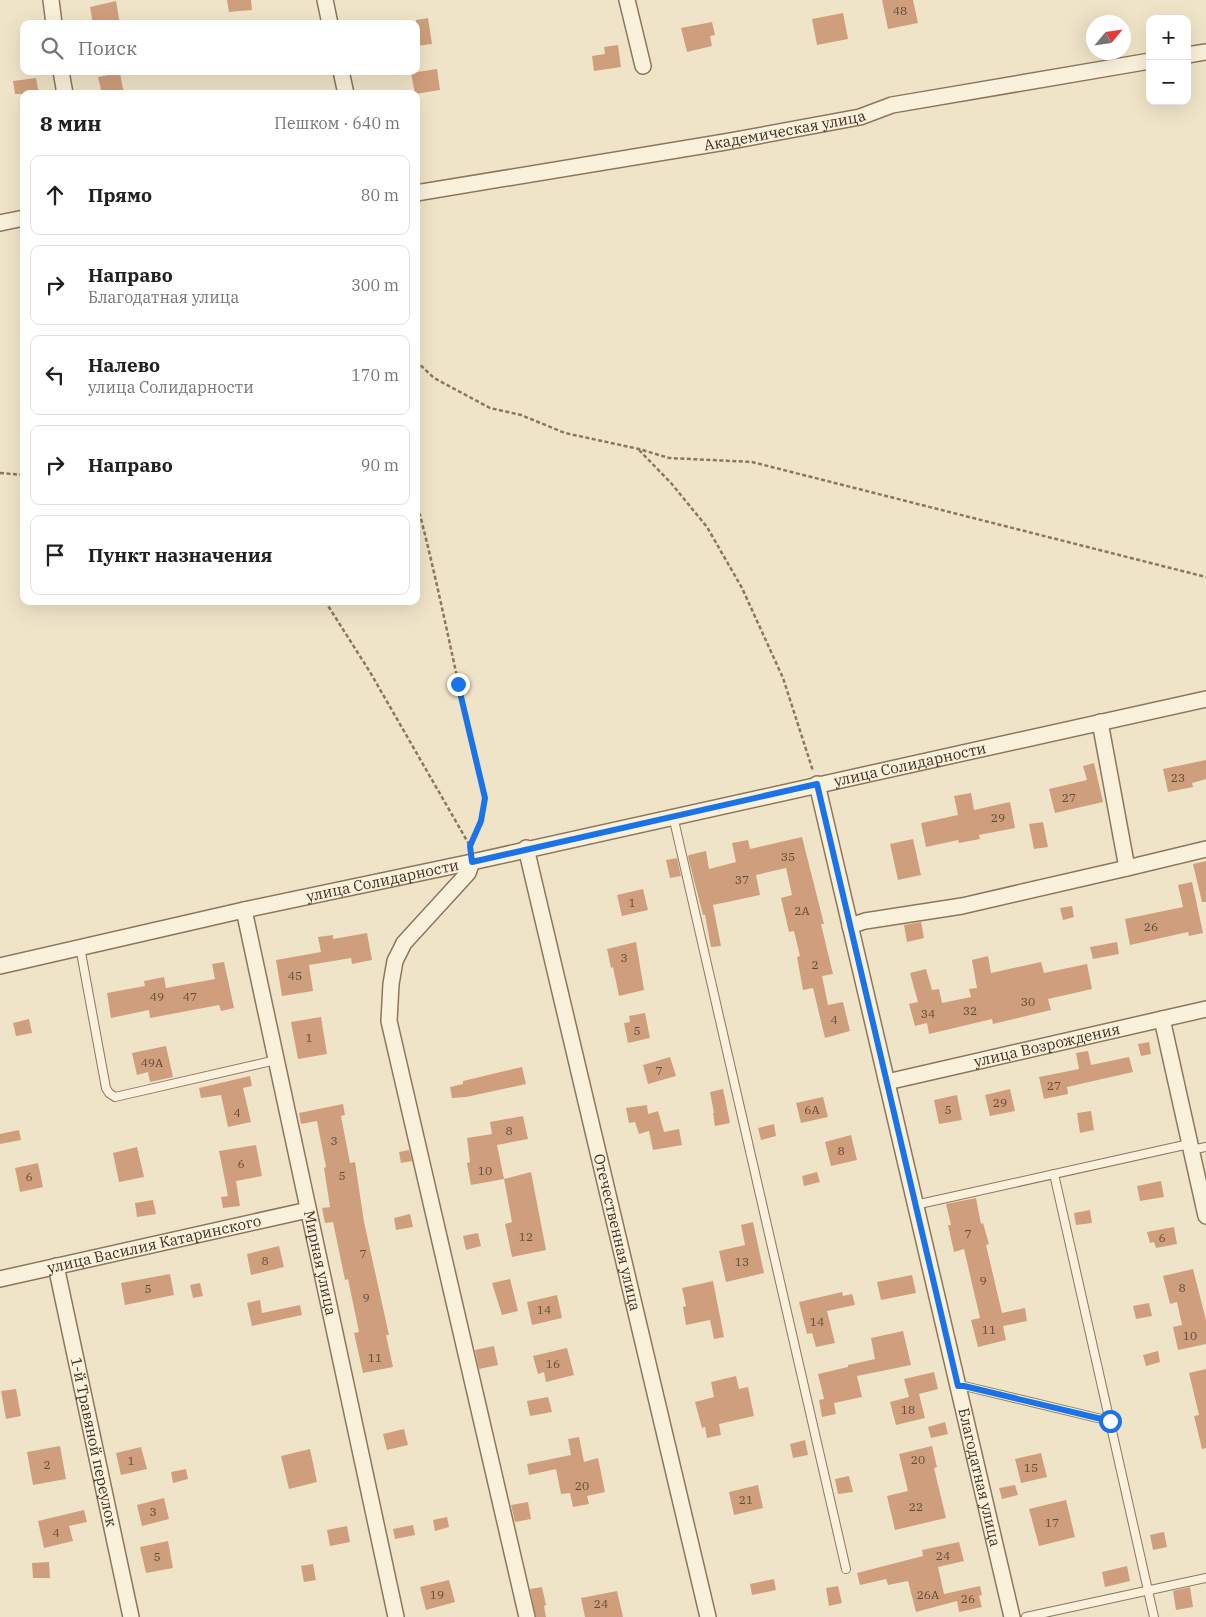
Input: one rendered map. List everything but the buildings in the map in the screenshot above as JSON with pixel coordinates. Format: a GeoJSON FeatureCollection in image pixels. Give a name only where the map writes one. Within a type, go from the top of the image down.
{"type":"FeatureCollection","features":[{"type":"Feature","properties":{"kind":"street"},"geometry":{"type":"LineString","coordinates":[[51,0],[54,20]]}},
{"type":"Feature","properties":{"kind":"street"},"geometry":{"type":"LineString","coordinates":[[325,0],[329,20]]}},
{"type":"Feature","properties":{"kind":"street"},"geometry":{"type":"LineString","coordinates":[[627,0],[643,66]]}},
{"type":"Feature","properties":{"kind":"street"},"geometry":{"type":"LineString","coordinates":[[1191,54],[1206,52]]}},
{"type":"Feature","properties":{"kind":"street","name":"Академическая улица"},"geometry":{"type":"LineString","coordinates":[[420,192],[725,142],[860,117],[892,105],[1146,62]]}},
{"type":"Feature","properties":{"kind":"street"},"geometry":{"type":"LineString","coordinates":[[62,75],[63,90]]}},
{"type":"Feature","properties":{"kind":"street"},"geometry":{"type":"LineString","coordinates":[[342,75],[345,90]]}},
{"type":"Feature","properties":{"kind":"street"},"geometry":{"type":"LineString","coordinates":[[0,223],[20,219]]}},
{"type":"Feature","properties":{"kind":"street","name":"улица Солидарности"},"geometry":{"type":"LineString","coordinates":[[0,966],[244,910],[472,862],[526,848],[1206,698]]}},
{"type":"Feature","properties":{"kind":"street"},"geometry":{"type":"LineString","coordinates":[[1100,722],[1127,868]]}},
{"type":"Feature","properties":{"kind":"street","name":"Благодатная улица"},"geometry":{"type":"LineString","coordinates":[[817,784],[1012,1617]]}},
{"type":"Feature","properties":{"kind":"street","name":"Отечественная улица"},"geometry":{"type":"LineString","coordinates":[[526,848],[708,1617]]}},
{"type":"Feature","properties":{"kind":"street"},"geometry":{"type":"LineString","coordinates":[[850,926],[865,921],[962,906],[1206,849]]}},
{"type":"Feature","properties":{"kind":"street"},"geometry":{"type":"LineString","coordinates":[[472,862],[468,873],[404,943],[395,961],[391,984],[389,1021],[526,1617]]}},
{"type":"Feature","properties":{"kind":"street","name":"Мирная улица"},"geometry":{"type":"LineString","coordinates":[[244,910],[396,1617]]}},
{"type":"Feature","properties":{"kind":"street","name":"улица Возрождения"},"geometry":{"type":"LineString","coordinates":[[886,1082],[1206,1009]]}},
{"type":"Feature","properties":{"kind":"street"},"geometry":{"type":"LineString","coordinates":[[1162,1019],[1206,1216]]}},
{"type":"Feature","properties":{"kind":"street","name":"улица Василия Катаринского"},"geometry":{"type":"LineString","coordinates":[[0,1279],[308,1210]]}},
{"type":"Feature","properties":{"kind":"street","name":"1-й Травяной переулок"},"geometry":{"type":"LineString","coordinates":[[56,1266],[131,1617]]}},
{"type":"Feature","properties":{"kind":"lane"},"geometry":{"type":"LineString","coordinates":[[673,816],[846,1569]]}},
{"type":"Feature","properties":{"kind":"lane"},"geometry":{"type":"LineString","coordinates":[[80,947],[106,1088],[109,1093],[115,1096],[276,1060]]}},
{"type":"Feature","properties":{"kind":"lane"},"geometry":{"type":"LineString","coordinates":[[915,1205],[1054,1174],[1190,1147],[1206,1146]]}},
{"type":"Feature","properties":{"kind":"lane"},"geometry":{"type":"LineString","coordinates":[[1054,1174],[1154,1617]]}},
{"type":"Feature","properties":{"kind":"lane"},"geometry":{"type":"LineString","coordinates":[[958,1386],[1110,1421]]}},
{"type":"Feature","properties":{"kind":"lane"},"geometry":{"type":"LineString","coordinates":[[1026,1617],[1206,1578]]}},
{"type":"Feature","properties":{"kind":"path"},"geometry":{"type":"LineString","coordinates":[[420,365],[434,378],[490,408],[521,415],[566,432],[669,458],[752,462],[1206,577]]}},
{"type":"Feature","properties":{"kind":"path"},"geometry":{"type":"LineString","coordinates":[[639,449],[671,483],[707,527],[742,588],[783,678],[817,784]]}},
{"type":"Feature","properties":{"kind":"path"},"geometry":{"type":"LineString","coordinates":[[0,473],[20,475]]}},
{"type":"Feature","properties":{"kind":"path"},"geometry":{"type":"LineString","coordinates":[[420,515],[443,606],[467,725],[485,798],[481,821],[470,846]]}},
{"type":"Feature","properties":{"kind":"path"},"geometry":{"type":"LineString","coordinates":[[328,605],[370,672],[470,846],[472,862]]}},
{"type":"Feature","properties":{"kind":"route"},"geometry":{"type":"LineString","coordinates":[[458,684],[485,798],[481,821],[470,846],[472,862],[526,848],[817,784],[958,1386],[1110,1421]]}}]}
